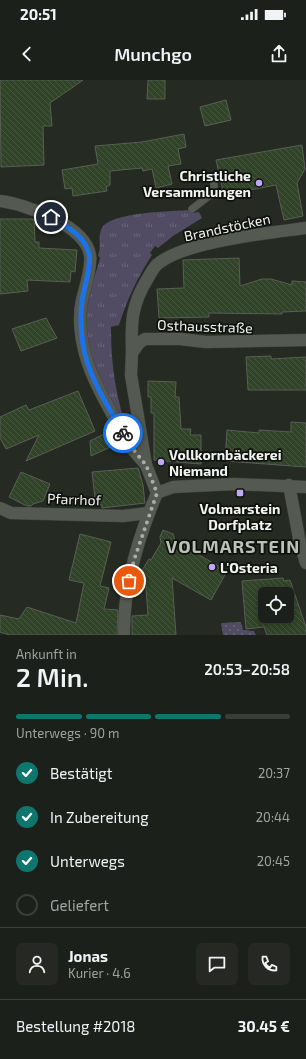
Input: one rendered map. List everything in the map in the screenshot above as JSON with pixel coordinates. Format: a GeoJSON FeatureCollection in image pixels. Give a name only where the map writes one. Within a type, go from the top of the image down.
{"type":"FeatureCollection","features":[{"type":"Feature","properties":{"kind":"street"},"geometry":{"type":"LineString","coordinates":[[0,201],[10,202],[42,212],[63,224],[84,243],[90,255],[82,302],[81,325],[83,346],[101,393],[128,443],[146,465]]}},
{"type":"Feature","properties":{"kind":"street","name":"Brandstöcken"},"geometry":{"type":"LineString","coordinates":[[132,353],[131,322],[135,305],[143,287],[158,264],[176,254],[200,246],[251,235],[306,228]]}},
{"type":"Feature","properties":{"kind":"street","name":"Osthausstraße"},"geometry":{"type":"LineString","coordinates":[[132,353],[139,343],[145,339],[180,339],[206,342],[306,340]]}},
{"type":"Feature","properties":{"kind":"street"},"geometry":{"type":"LineString","coordinates":[[132,353],[131,375],[146,465],[157,493]]}},
{"type":"Feature","properties":{"kind":"street"},"geometry":{"type":"LineString","coordinates":[[124,635],[127,592],[134,560],[148,513],[157,493],[173,487],[234,484],[306,487]]}},
{"type":"Feature","properties":{"kind":"street"},"geometry":{"type":"LineString","coordinates":[[289,486],[300,543],[306,563]]}},
{"type":"Feature","properties":{"kind":"street","name":"Pfarrhof"},"geometry":{"type":"LineString","coordinates":[[0,508],[11,513],[123,516],[148,513]]}},
{"type":"Feature","properties":{"kind":"lane"},"geometry":{"type":"LineString","coordinates":[[192,209],[212,194],[215,190],[214,184]]}},
{"type":"Feature","properties":{"kind":"green space"},"geometry":{"type":"Polygon","coordinates":[[[191,210],[193,213],[199,212],[202,218],[173,236],[158,248],[155,246],[150,253],[152,255],[133,289],[119,325],[111,327],[115,382],[129,436],[97,371],[87,336],[87,300],[100,258],[98,255],[100,249],[101,231],[107,223],[129,216],[143,213],[191,210]]]}},
{"type":"Feature","properties":{"kind":"green space"},"geometry":{"type":"Polygon","coordinates":[[[241,622],[243,630],[254,631],[256,635],[223,635],[221,623],[241,622]]]}},
{"type":"Feature","properties":{"kind":"building"},"geometry":{"type":"Polygon","coordinates":[[[0,80],[83,80],[50,103],[52,126],[43,126],[44,165],[1,167],[0,80]]]}},
{"type":"Feature","properties":{"kind":"building"},"geometry":{"type":"Polygon","coordinates":[[[148,80],[165,80],[165,99],[147,99],[148,80]]]}},
{"type":"Feature","properties":{"kind":"building"},"geometry":{"type":"Polygon","coordinates":[[[226,100],[231,120],[205,126],[200,107],[226,100]]]}},
{"type":"Feature","properties":{"kind":"building"},"geometry":{"type":"Polygon","coordinates":[[[184,134],[186,147],[178,149],[181,164],[168,166],[172,184],[156,188],[152,169],[143,171],[142,168],[110,171],[110,185],[106,187],[107,191],[73,196],[72,188],[65,189],[62,170],[98,164],[95,146],[142,142],[184,134]]]}},
{"type":"Feature","properties":{"kind":"building","name":"Christliche Versammlungen"},"geometry":{"type":"Polygon","coordinates":[[[302,145],[305,169],[297,183],[303,216],[284,220],[276,185],[224,195],[216,160],[302,145]]]}},
{"type":"Feature","properties":{"kind":"building"},"geometry":{"type":"Polygon","coordinates":[[[0,219],[34,219],[35,242],[39,242],[39,248],[77,250],[75,272],[71,271],[70,282],[27,280],[28,291],[0,294],[0,219]]]}},
{"type":"Feature","properties":{"kind":"building"},"geometry":{"type":"Polygon","coordinates":[[[239,258],[240,286],[262,279],[271,279],[292,285],[292,281],[306,282],[306,311],[282,312],[282,314],[209,313],[209,317],[159,318],[157,289],[184,288],[183,260],[239,258]]]}},
{"type":"Feature","properties":{"kind":"building"},"geometry":{"type":"Polygon","coordinates":[[[46,318],[57,338],[21,351],[12,329],[46,318]]]}},
{"type":"Feature","properties":{"kind":"building"},"geometry":{"type":"Polygon","coordinates":[[[271,356],[271,359],[306,357],[306,390],[248,390],[246,357],[271,356]]]}},
{"type":"Feature","properties":{"kind":"building"},"geometry":{"type":"Polygon","coordinates":[[[148,381],[176,382],[175,397],[179,397],[181,429],[191,429],[190,435],[201,435],[201,464],[154,460],[154,413],[151,413],[151,397],[148,397],[148,381]]]}},
{"type":"Feature","properties":{"kind":"building"},"geometry":{"type":"Polygon","coordinates":[[[78,391],[95,431],[26,461],[39,435],[6,449],[0,438],[0,417],[26,405],[29,410],[78,391]]]}},
{"type":"Feature","properties":{"kind":"building"},"geometry":{"type":"Polygon","coordinates":[[[291,422],[306,423],[306,467],[225,461],[227,430],[259,433],[259,430],[291,432],[291,422]]]}},
{"type":"Feature","properties":{"kind":"building"},"geometry":{"type":"Polygon","coordinates":[[[112,430],[119,443],[91,456],[90,441],[112,430]]]}},
{"type":"Feature","properties":{"kind":"building"},"geometry":{"type":"Polygon","coordinates":[[[138,468],[143,485],[145,503],[102,508],[102,505],[99,505],[99,498],[95,498],[92,472],[138,468]]]}},
{"type":"Feature","properties":{"kind":"building"},"geometry":{"type":"Polygon","coordinates":[[[21,472],[50,484],[43,501],[27,506],[9,497],[21,472]]]}},
{"type":"Feature","properties":{"kind":"building"},"geometry":{"type":"Polygon","coordinates":[[[163,530],[173,534],[175,541],[227,571],[211,600],[172,578],[176,635],[132,635],[132,616],[148,615],[145,575],[141,572],[149,559],[151,560],[161,543],[160,537],[163,530]]]}},
{"type":"Feature","properties":{"kind":"building"},"geometry":{"type":"Polygon","coordinates":[[[80,534],[111,542],[100,586],[109,588],[104,609],[118,610],[117,635],[10,635],[0,632],[0,615],[19,619],[27,607],[76,623],[84,583],[69,580],[80,534]]]}},
{"type":"Feature","properties":{"kind":"building"},"geometry":{"type":"Polygon","coordinates":[[[283,578],[284,581],[290,580],[292,587],[258,587],[258,623],[294,623],[294,592],[306,627],[306,635],[267,635],[264,627],[246,629],[242,581],[283,578]]]}},
{"type":"Feature","properties":{"kind":"way so far"},"geometry":{"type":"LineString","coordinates":[[123,433],[128,443],[146,465],[157,493],[148,513],[129,581]]}},
{"type":"Feature","properties":{"kind":"place","name":"Christliche Versammlungen"},"geometry":{"type":"Point","coordinates":[259,183]}},
{"type":"Feature","properties":{"kind":"place","name":"Vollkornbäckerei Niemand"},"geometry":{"type":"Point","coordinates":[161,462]}},
{"type":"Feature","properties":{"kind":"place","name":"Volmarstein Dorfplatz"},"geometry":{"type":"Point","coordinates":[240,493]}},
{"type":"Feature","properties":{"kind":"place","name":"L'Osteria"},"geometry":{"type":"Point","coordinates":[212,567]}},
{"type":"Feature","properties":{"kind":"district","name":"VOLMARSTEIN"},"geometry":{"type":"Point","coordinates":[233,546]}},
{"type":"Feature","properties":{"kind":"route"},"geometry":{"type":"LineString","coordinates":[[51,217],[78,236],[84,243],[90,255],[87,280],[82,302],[81,325],[83,346],[101,393],[123,433]]}}]}
